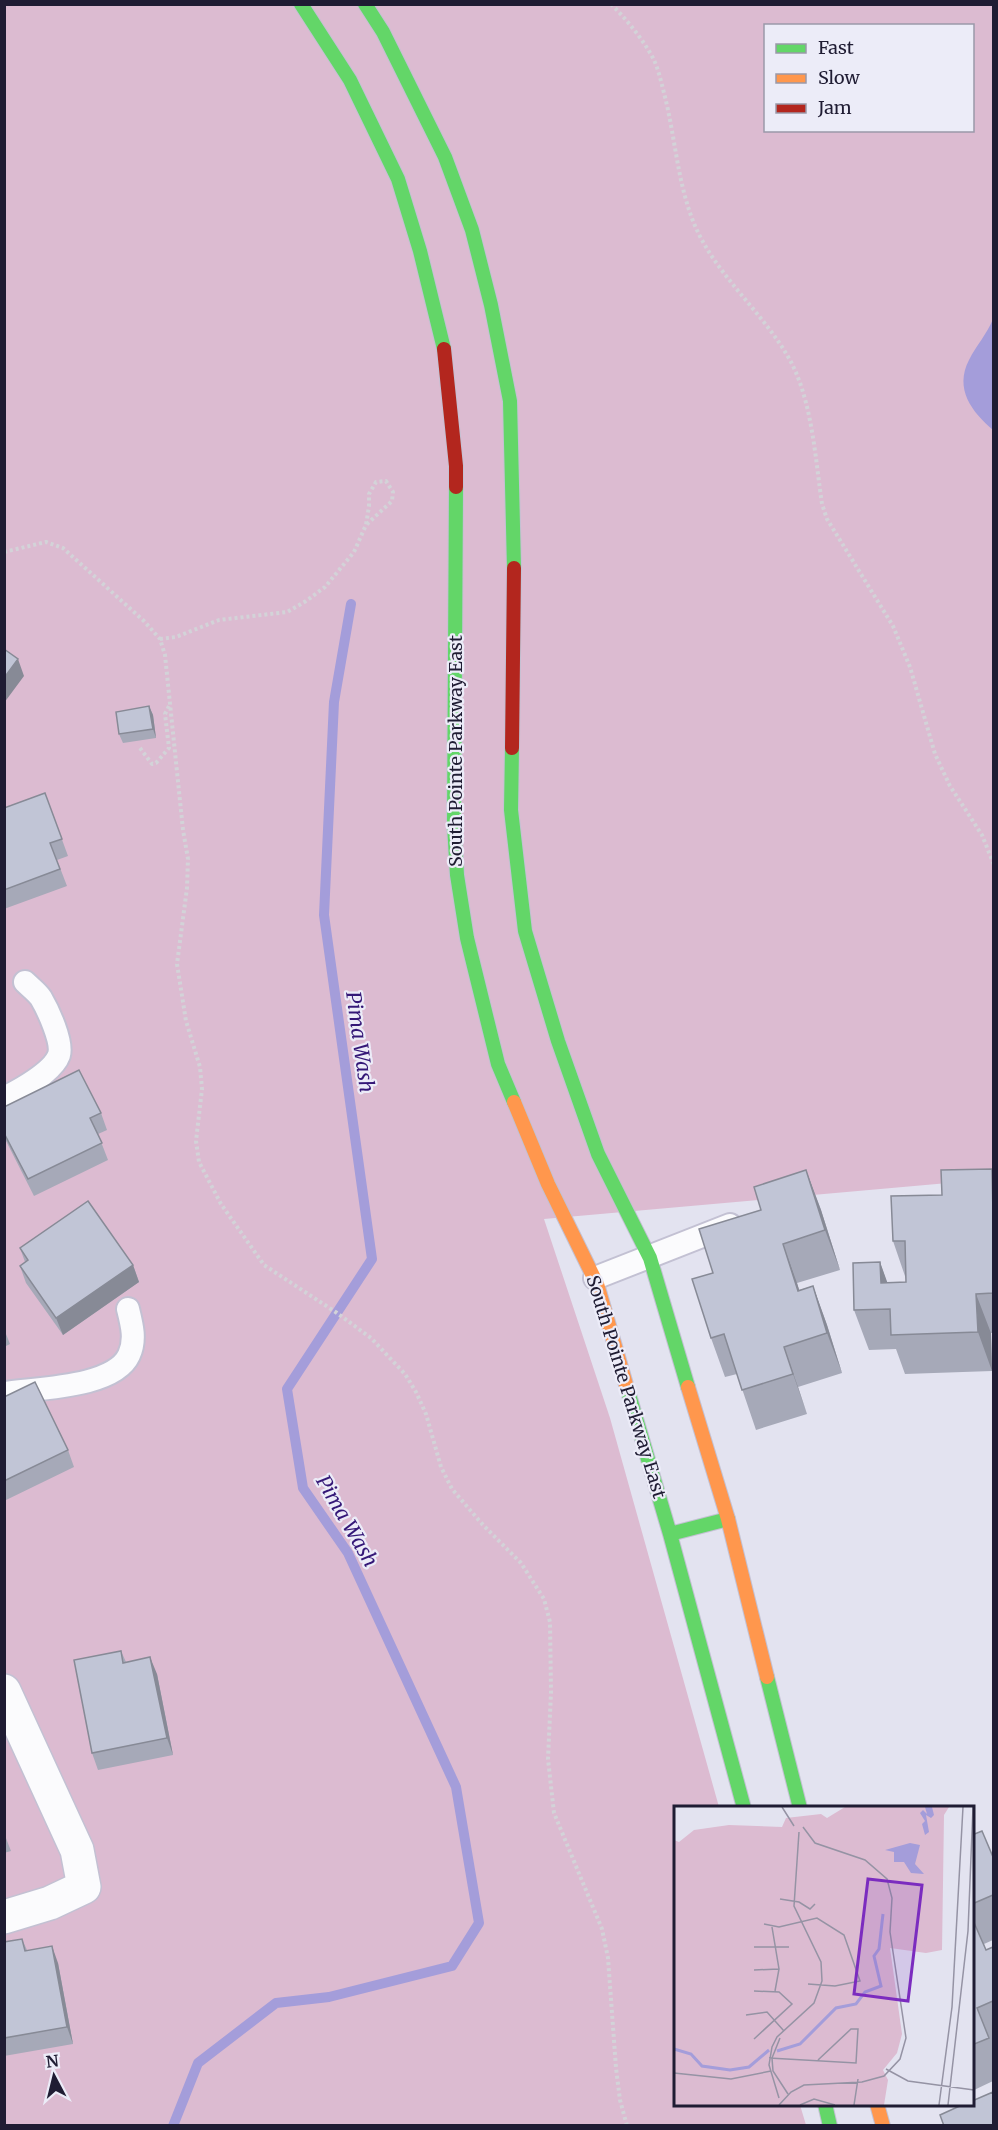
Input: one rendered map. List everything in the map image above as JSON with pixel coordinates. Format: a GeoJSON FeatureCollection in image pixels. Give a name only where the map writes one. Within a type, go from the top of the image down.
{"type":"FeatureCollection","features":[{"type":"Feature","properties":{"kind":"main road","name":"South Pointe Parkway East"},"geometry":{"type":"LineString","coordinates":[[301,4],[350,80],[398,179],[420,251],[443,343],[456,466],[454,825],[457,875],[467,938],[498,1064],[548,1184],[595,1278],[670,1534],[743,1806]]}},
{"type":"Feature","properties":{"kind":"main road"},"geometry":{"type":"LineString","coordinates":[[365,4],[383,32],[445,157],[472,230],[491,305],[510,401],[515,609],[511,810],[525,931],[558,1041],[598,1154],[650,1258],[728,1519],[800,1806]]}},
{"type":"Feature","properties":{"kind":"main road"},"geometry":{"type":"LineString","coordinates":[[670,1534],[728,1519]]}},
{"type":"Feature","properties":{"kind":"main road"},"geometry":{"type":"LineString","coordinates":[[825,2106],[830,2126]]}},
{"type":"Feature","properties":{"kind":"main road"},"geometry":{"type":"LineString","coordinates":[[878,2106],[883,2126]]}},
{"type":"Feature","properties":{"kind":"street"},"geometry":{"type":"LineString","coordinates":[[4,1690],[77,1850],[84,1887],[50,1903],[4,1917]]}},
{"type":"Feature","properties":{"kind":"lane"},"geometry":{"type":"LineString","coordinates":[[4,1098],[21,1089],[51,1067],[59,1054],[57,1033],[40,997],[25,982]]}},
{"type":"Feature","properties":{"kind":"lane"},"geometry":{"type":"LineString","coordinates":[[595,1278],[754,1216]]}},
{"type":"Feature","properties":{"kind":"lane"},"geometry":{"type":"LineString","coordinates":[[4,1393],[96,1380],[107,1375],[123,1364],[133,1345],[133,1330],[128,1309]]}},
{"type":"Feature","properties":{"kind":"path"},"geometry":{"type":"LineString","coordinates":[[610,4],[622,16],[654,59],[669,111],[686,198],[692,220],[702,242],[766,323],[798,376],[804,395],[822,504],[827,519],[893,626],[910,667],[935,754],[950,786],[982,835],[993,865]]}},
{"type":"Feature","properties":{"kind":"path"},"geometry":{"type":"LineString","coordinates":[[160,639],[176,637],[219,621],[286,612],[306,601],[325,587],[354,552],[366,525],[369,494],[376,482],[386,481],[393,492],[392,501],[366,525]]}},
{"type":"Feature","properties":{"kind":"path"},"geometry":{"type":"LineString","coordinates":[[4,552],[46,542],[63,548],[144,621],[160,639],[165,655],[188,859],[187,888],[177,964],[186,1021],[200,1068],[202,1089],[196,1141],[199,1162],[221,1204],[264,1265],[371,1338],[405,1374],[426,1414],[441,1467],[452,1489],[483,1525],[521,1563],[544,1599],[550,1622],[551,1692],[548,1759],[554,1813],[602,1929],[608,1958],[620,2100],[627,2126]]}},
{"type":"Feature","properties":{"kind":"path"},"geometry":{"type":"LineString","coordinates":[[140,748],[152,764],[166,753],[169,748],[165,714],[170,704]]}},
{"type":"Feature","properties":{"kind":"shaded area"},"geometry":{"type":"Polygon","coordinates":[[[5,5],[993,5],[993,1179],[544,1219],[610,1418],[719,1806],[674,1806],[674,2106],[800,2106],[806,2125],[5,2125],[5,5]]]}},
{"type":"Feature","properties":{"kind":"shaded area"},"geometry":{"type":"Polygon","coordinates":[[[993,319],[993,430],[972,408],[964,390],[963,381],[969,360],[993,319]]]}},
{"type":"Feature","properties":{"kind":"building"},"geometry":{"type":"Polygon","coordinates":[[[4,649],[18,659],[4,678],[4,649]]]}},
{"type":"Feature","properties":{"kind":"building"},"geometry":{"type":"Polygon","coordinates":[[[149,706],[153,729],[119,734],[116,712],[149,706]]]}},
{"type":"Feature","properties":{"kind":"building"},"geometry":{"type":"Polygon","coordinates":[[[45,793],[62,839],[50,843],[60,869],[4,890],[4,808],[45,793]]]}},
{"type":"Feature","properties":{"kind":"building"},"geometry":{"type":"Polygon","coordinates":[[[79,1070],[101,1113],[90,1118],[102,1143],[28,1179],[4,1133],[4,1107],[79,1070]]]}},
{"type":"Feature","properties":{"kind":"building"},"geometry":{"type":"Polygon","coordinates":[[[992,1169],[993,1293],[976,1294],[978,1332],[891,1335],[890,1309],[854,1310],[853,1263],[880,1262],[881,1283],[906,1282],[905,1241],[893,1241],[891,1196],[942,1195],[941,1170],[992,1169]]]}},
{"type":"Feature","properties":{"kind":"building"},"geometry":{"type":"Polygon","coordinates":[[[806,1170],[825,1230],[783,1244],[798,1291],[813,1286],[827,1333],[784,1347],[793,1374],[742,1390],[724,1334],[711,1338],[692,1279],[713,1273],[699,1229],[761,1210],[754,1187],[806,1170]]]}},
{"type":"Feature","properties":{"kind":"building"},"geometry":{"type":"Polygon","coordinates":[[[88,1201],[133,1265],[56,1318],[20,1266],[28,1260],[20,1248],[88,1201]]]}},
{"type":"Feature","properties":{"kind":"building"},"geometry":{"type":"Polygon","coordinates":[[[35,1382],[68,1450],[4,1481],[4,1397],[35,1382]]]}},
{"type":"Feature","properties":{"kind":"building"},"geometry":{"type":"Polygon","coordinates":[[[121,1651],[123,1663],[150,1657],[167,1738],[92,1753],[74,1660],[121,1651]]]}},
{"type":"Feature","properties":{"kind":"building"},"geometry":{"type":"Polygon","coordinates":[[[982,1831],[993,1857],[993,1895],[974,1903],[974,1834],[982,1831]]]}},
{"type":"Feature","properties":{"kind":"building"},"geometry":{"type":"Polygon","coordinates":[[[974,1923],[986,1950],[993,1947],[993,2001],[977,2008],[989,2038],[974,2044],[974,1923]]]}},
{"type":"Feature","properties":{"kind":"building"},"geometry":{"type":"Polygon","coordinates":[[[22,1939],[25,1951],[52,1946],[67,2027],[4,2038],[4,1942],[22,1939]]]}},
{"type":"Feature","properties":{"kind":"building"},"geometry":{"type":"Polygon","coordinates":[[[993,2092],[993,2126],[944,2126],[940,2115],[960,2106],[974,2106],[974,2100],[993,2092]]]}},
{"type":"Feature","properties":{"kind":"waterway","name":"Pima Wash"},"geometry":{"type":"LineString","coordinates":[[173,2126],[198,2063],[276,2003],[329,1997],[452,1966],[479,1923],[456,1787],[348,1553],[303,1488],[287,1389],[372,1259],[324,915],[334,702],[351,604]]}},
{"type":"Feature","properties":{"kind":"traffic: fast"},"geometry":{"type":"LineString","coordinates":[[301,4],[350,80],[398,179],[420,251],[444,349]]}},
{"type":"Feature","properties":{"kind":"traffic: fast"},"geometry":{"type":"LineString","coordinates":[[365,4],[383,32],[445,157],[472,230],[491,305],[510,401],[514,568]]}},
{"type":"Feature","properties":{"kind":"traffic: fast"},"geometry":{"type":"LineString","coordinates":[[456,487],[454,825],[457,875],[467,938],[498,1064],[514,1102]]}},
{"type":"Feature","properties":{"kind":"traffic: fast"},"geometry":{"type":"LineString","coordinates":[[512,748],[511,810],[525,931],[558,1041],[598,1154],[650,1258],[688,1387]]}},
{"type":"Feature","properties":{"kind":"traffic: fast"},"geometry":{"type":"LineString","coordinates":[[627,1388],[670,1534],[743,1806]]}},
{"type":"Feature","properties":{"kind":"traffic: fast"},"geometry":{"type":"LineString","coordinates":[[670,1534],[728,1519]]}},
{"type":"Feature","properties":{"kind":"traffic: fast"},"geometry":{"type":"LineString","coordinates":[[767,1677],[799,1806]]}},
{"type":"Feature","properties":{"kind":"traffic: fast"},"geometry":{"type":"LineString","coordinates":[[825,2106],[830,2126]]}},
{"type":"Feature","properties":{"kind":"traffic: slow"},"geometry":{"type":"LineString","coordinates":[[514,1102],[548,1184],[597,1284],[627,1388]]}},
{"type":"Feature","properties":{"kind":"traffic: slow"},"geometry":{"type":"LineString","coordinates":[[688,1387],[728,1519],[767,1677]]}},
{"type":"Feature","properties":{"kind":"traffic: slow"},"geometry":{"type":"LineString","coordinates":[[878,2106],[883,2126]]}},
{"type":"Feature","properties":{"kind":"traffic: jam"},"geometry":{"type":"LineString","coordinates":[[444,349],[456,466],[456,487]]}},
{"type":"Feature","properties":{"kind":"traffic: jam"},"geometry":{"type":"LineString","coordinates":[[512,748],[514,568]]}}]}
